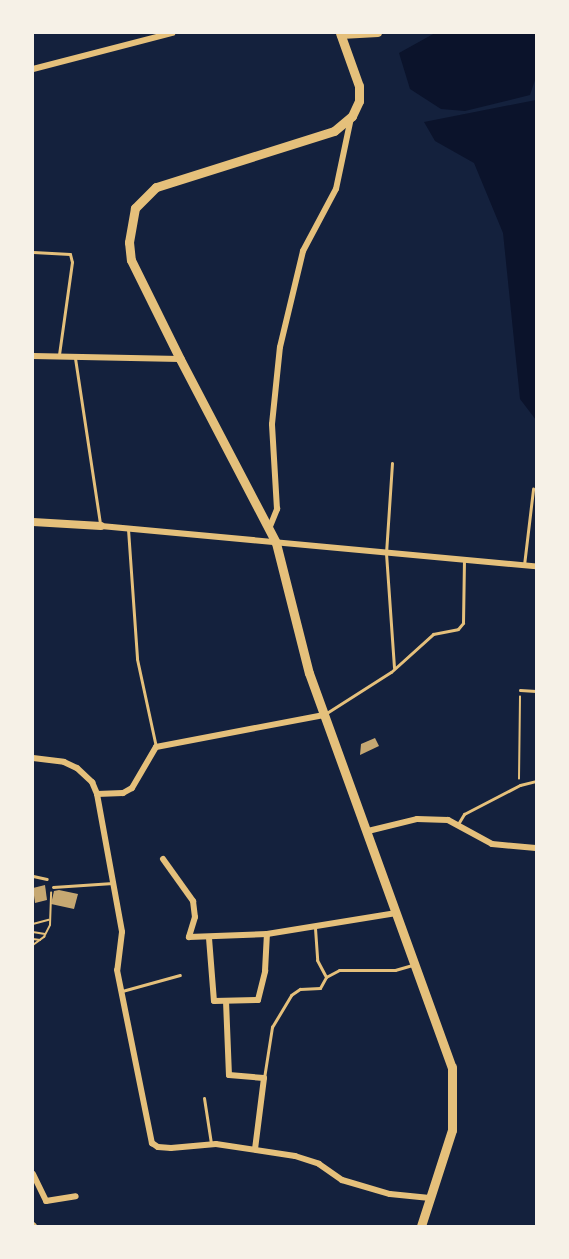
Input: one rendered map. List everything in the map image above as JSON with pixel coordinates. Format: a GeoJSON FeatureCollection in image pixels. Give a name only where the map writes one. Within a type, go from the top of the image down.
{"type":"FeatureCollection","features":[{"type":"Feature","properties":{"kind":"main road"},"geometry":{"type":"LineString","coordinates":[[341,34],[359,86],[358,101],[352,116],[334,131],[166,183],[145,195],[135,208],[130,223],[132,260],[180,359],[276,543],[297,632],[324,715],[368,831],[412,965],[447,1049],[455,1084],[452,1130],[421,1226]]}},
{"type":"Feature","properties":{"kind":"street"},"geometry":{"type":"LineString","coordinates":[[33,69],[172,33]]}},
{"type":"Feature","properties":{"kind":"street"},"geometry":{"type":"LineString","coordinates":[[341,34],[378,33]]}},
{"type":"Feature","properties":{"kind":"street"},"geometry":{"type":"LineString","coordinates":[[270,529],[277,509],[272,424],[280,347],[303,251],[336,189],[352,116]]}},
{"type":"Feature","properties":{"kind":"street"},"geometry":{"type":"LineString","coordinates":[[33,356],[180,359]]}},
{"type":"Feature","properties":{"kind":"street"},"geometry":{"type":"LineString","coordinates":[[33,522],[128,528],[536,566]]}},
{"type":"Feature","properties":{"kind":"street"},"geometry":{"type":"LineString","coordinates":[[97,794],[123,793],[132,788],[156,747],[324,715]]}},
{"type":"Feature","properties":{"kind":"street"},"geometry":{"type":"LineString","coordinates":[[33,758],[64,762],[78,768],[92,782],[97,794],[122,932],[117,970],[152,1143],[158,1148],[212,1145],[255,1149],[319,1164],[342,1180],[390,1194],[430,1198]]}},
{"type":"Feature","properties":{"kind":"street"},"geometry":{"type":"LineString","coordinates":[[368,831],[417,819],[448,820],[492,844],[536,848]]}},
{"type":"Feature","properties":{"kind":"street"},"geometry":{"type":"LineString","coordinates":[[163,859],[193,901],[195,917],[189,937],[267,934],[396,913]]}},
{"type":"Feature","properties":{"kind":"street"},"geometry":{"type":"LineString","coordinates":[[209,938],[214,1001],[258,1000],[265,971],[267,934]]}},
{"type":"Feature","properties":{"kind":"street"},"geometry":{"type":"LineString","coordinates":[[226,1001],[229,1075],[264,1078],[255,1149]]}},
{"type":"Feature","properties":{"kind":"street"},"geometry":{"type":"LineString","coordinates":[[33,1174],[46,1201],[76,1196]]}},
{"type":"Feature","properties":{"kind":"lane"},"geometry":{"type":"LineString","coordinates":[[33,252],[70,254],[72,262],[59,357]]}},
{"type":"Feature","properties":{"kind":"lane"},"geometry":{"type":"LineString","coordinates":[[75,358],[101,526]]}},
{"type":"Feature","properties":{"kind":"lane"},"geometry":{"type":"LineString","coordinates":[[392,463],[386,553],[394,668]]}},
{"type":"Feature","properties":{"kind":"lane"},"geometry":{"type":"LineString","coordinates":[[524,565],[533,489]]}},
{"type":"Feature","properties":{"kind":"lane"},"geometry":{"type":"LineString","coordinates":[[128,528],[137,659],[156,747]]}},
{"type":"Feature","properties":{"kind":"lane"},"geometry":{"type":"LineString","coordinates":[[324,715],[394,668],[434,634],[458,629],[463,623],[464,560]]}},
{"type":"Feature","properties":{"kind":"lane"},"geometry":{"type":"LineString","coordinates":[[520,690],[536,690]]}},
{"type":"Feature","properties":{"kind":"lane"},"geometry":{"type":"LineString","coordinates":[[457,826],[464,814],[520,786],[536,781]]}},
{"type":"Feature","properties":{"kind":"lane"},"geometry":{"type":"LineString","coordinates":[[33,876],[47,879]]}},
{"type":"Feature","properties":{"kind":"lane"},"geometry":{"type":"LineString","coordinates":[[52,888],[113,883]]}},
{"type":"Feature","properties":{"kind":"lane"},"geometry":{"type":"LineString","coordinates":[[315,928],[317,960],[326,977]]}},
{"type":"Feature","properties":{"kind":"lane"},"geometry":{"type":"LineString","coordinates":[[264,1078],[272,1027],[291,995],[300,989],[321,988],[326,977],[339,970],[395,970],[412,965]]}},
{"type":"Feature","properties":{"kind":"lane"},"geometry":{"type":"LineString","coordinates":[[122,990],[180,975]]}},
{"type":"Feature","properties":{"kind":"lane"},"geometry":{"type":"LineString","coordinates":[[204,1098],[212,1145]]}},
{"type":"Feature","properties":{"kind":"path"},"geometry":{"type":"LineString","coordinates":[[520,690],[520,786]]}},
{"type":"Feature","properties":{"kind":"path"},"geometry":{"type":"LineString","coordinates":[[33,945],[46,934],[52,888]]}},
{"type":"Feature","properties":{"kind":"path"},"geometry":{"type":"LineString","coordinates":[[33,924],[49,920]]}},
{"type":"Feature","properties":{"kind":"path"},"geometry":{"type":"LineString","coordinates":[[33,932],[46,934]]}},
{"type":"Feature","properties":{"kind":"path"},"geometry":{"type":"LineString","coordinates":[[33,939],[41,940]]}},
{"type":"Feature","properties":{"kind":"water"},"geometry":{"type":"Polygon","coordinates":[[[435,33],[536,33],[536,77],[530,95],[465,111],[441,109],[410,89],[399,53],[435,33]]]}},
{"type":"Feature","properties":{"kind":"water"},"geometry":{"type":"Polygon","coordinates":[[[536,100],[536,420],[520,399],[503,233],[474,163],[435,141],[424,122],[536,100]]]}},
{"type":"Feature","properties":{"kind":"building"},"geometry":{"type":"Polygon","coordinates":[[[375,738],[379,746],[360,755],[361,744],[375,738]]]}},
{"type":"Feature","properties":{"kind":"building"},"geometry":{"type":"Polygon","coordinates":[[[45,885],[47,900],[35,903],[33,888],[45,885]]]}},
{"type":"Feature","properties":{"kind":"building"},"geometry":{"type":"Polygon","coordinates":[[[54,891],[78,894],[74,909],[51,904],[54,891]]]}}]}
